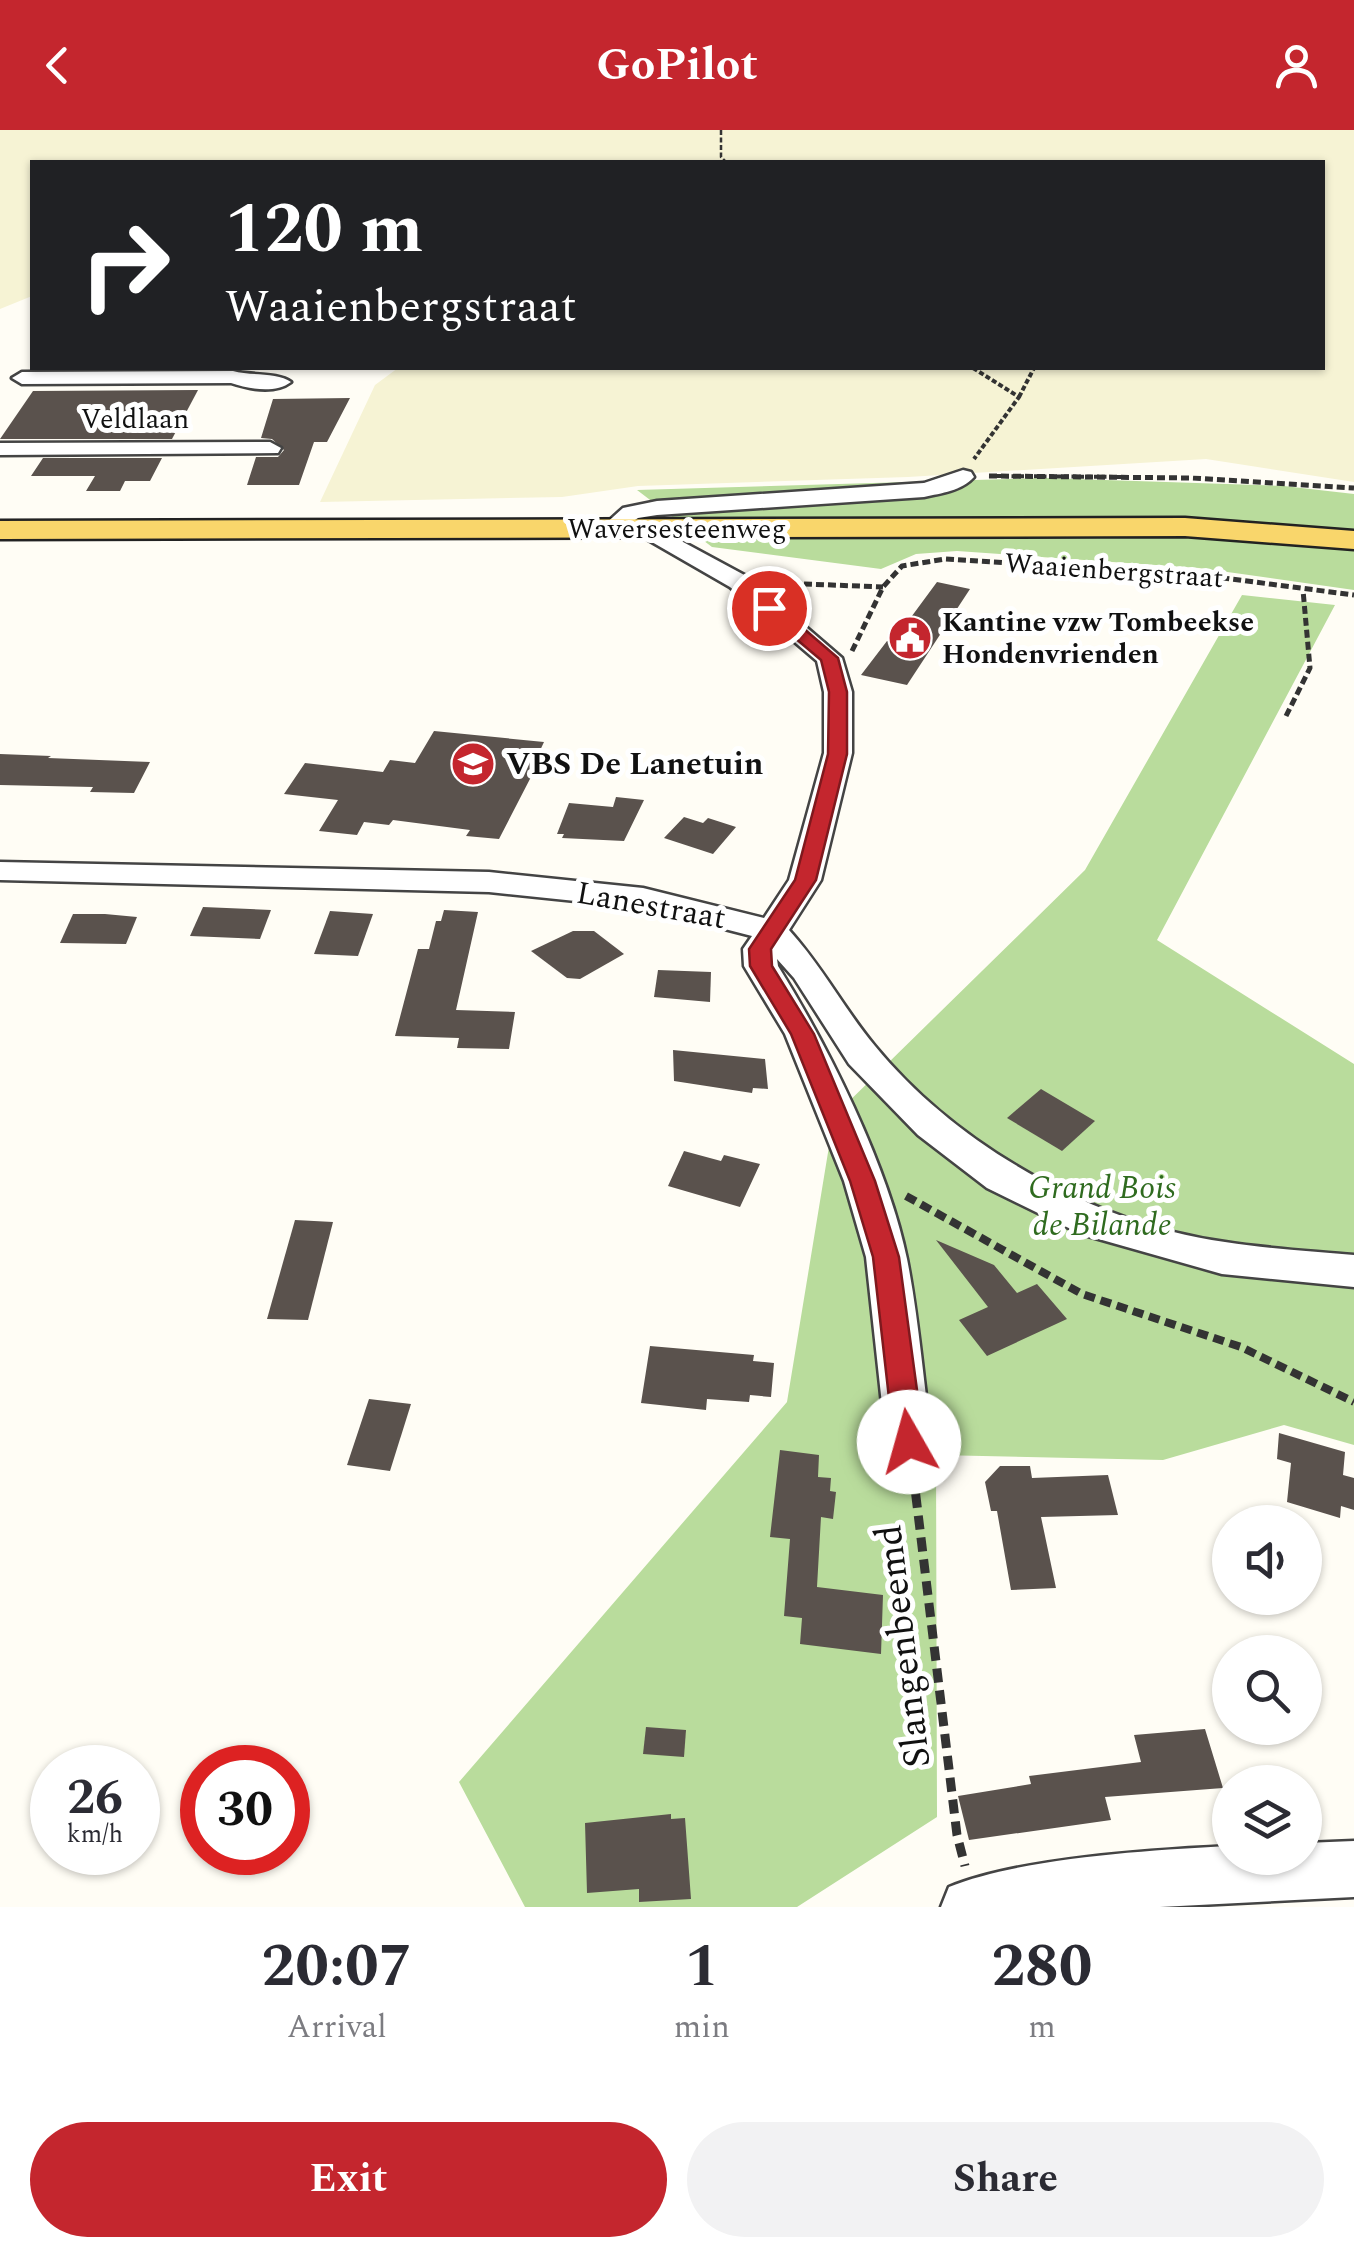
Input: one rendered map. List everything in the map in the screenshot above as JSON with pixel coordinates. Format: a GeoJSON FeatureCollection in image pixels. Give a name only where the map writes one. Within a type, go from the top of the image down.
{"type":"FeatureCollection","features":[{"type":"Feature","properties":{"kind":"main road","name":"Waversesteenweg"},"geometry":{"type":"LineString","coordinates":[[0,530],[1184,528],[1354,540]]}},
{"type":"Feature","properties":{"kind":"street","name":"Veldlaan"},"geometry":{"type":"LineString","coordinates":[[9,376],[233,377],[251,383],[281,382]]}},
{"type":"Feature","properties":{"kind":"street","name":"Veldlaan"},"geometry":{"type":"LineString","coordinates":[[0,449],[270,448]]}},
{"type":"Feature","properties":{"kind":"street"},"geometry":{"type":"LineString","coordinates":[[610,529],[631,514],[657,508],[924,490],[948,486],[962,477]]}},
{"type":"Feature","properties":{"kind":"street"},"geometry":{"type":"LineString","coordinates":[[646,530],[739,582],[829,658],[836,684],[838,754],[806,880],[760,949],[761,966],[803,1034],[858,1167],[886,1257],[909,1442]]}},
{"type":"Feature","properties":{"kind":"street","name":"Lanestraat"},"geometry":{"type":"LineString","coordinates":[[0,870],[489,882],[643,898],[770,930],[806,970],[862,1055],[931,1125],[1001,1178],[1095,1223],[1222,1258],[1354,1271]]}},
{"type":"Feature","properties":{"kind":"street"},"geometry":{"type":"LineString","coordinates":[[969,1907],[1120,1883],[1354,1869]]}},
{"type":"Feature","properties":{"kind":"path"},"geometry":{"type":"LineString","coordinates":[[720,130],[724,160]]}},
{"type":"Feature","properties":{"kind":"path"},"geometry":{"type":"LineString","coordinates":[[976,370],[1019,397]]}},
{"type":"Feature","properties":{"kind":"path"},"geometry":{"type":"LineString","coordinates":[[962,477],[1019,397],[1033,370]]}},
{"type":"Feature","properties":{"kind":"path"},"geometry":{"type":"LineString","coordinates":[[962,477],[1036,474],[1191,478],[1354,488]]}},
{"type":"Feature","properties":{"kind":"path","name":"Waaienbergstraat"},"geometry":{"type":"LineString","coordinates":[[883,586],[902,566],[944,559],[1193,574],[1354,595]]}},
{"type":"Feature","properties":{"kind":"path"},"geometry":{"type":"LineString","coordinates":[[739,582],[883,586],[836,684]]}},
{"type":"Feature","properties":{"kind":"path"},"geometry":{"type":"LineString","coordinates":[[1286,716],[1310,668],[1303,590]]}},
{"type":"Feature","properties":{"kind":"path"},"geometry":{"type":"LineString","coordinates":[[858,1167],[961,1230],[1082,1294],[1240,1348],[1354,1402]]}},
{"type":"Feature","properties":{"kind":"path","name":"Slangenbeemd"},"geometry":{"type":"LineString","coordinates":[[909,1442],[958,1843]]}},
{"type":"Feature","properties":{"kind":"shaded area"},"geometry":{"type":"Polygon","coordinates":[[[0,130],[1354,130],[1354,482],[1206,459],[908,477],[638,486],[562,497],[320,502],[375,385],[395,370],[1325,370],[1325,160],[30,160],[30,297],[0,309],[0,130]]]}},
{"type":"Feature","properties":{"kind":"green space"},"geometry":{"type":"Polygon","coordinates":[[[1045,478],[1284,486],[1354,494],[1354,590],[1199,568],[957,551],[916,554],[881,569],[712,547],[637,490],[1045,478]]]}},
{"type":"Feature","properties":{"kind":"green space","name":"Grand Bois de Bilande"},"geometry":{"type":"Polygon","coordinates":[[[1242,595],[1335,605],[1157,940],[1354,1064],[1354,1445],[1284,1425],[1163,1460],[936,1455],[937,1817],[797,1907],[525,1907],[459,1782],[787,1402],[834,1116],[1085,870],[1242,595]]]}},
{"type":"Feature","properties":{"kind":"building"},"geometry":{"type":"Polygon","coordinates":[[[198,390],[172,439],[0,439],[33,391],[198,390]]]}},
{"type":"Feature","properties":{"kind":"building"},"geometry":{"type":"Polygon","coordinates":[[[350,398],[327,442],[314,442],[299,485],[247,485],[256,457],[278,457],[284,450],[272,439],[261,438],[273,399],[350,398]]]}},
{"type":"Feature","properties":{"kind":"building"},"geometry":{"type":"Polygon","coordinates":[[[43,458],[162,458],[150,481],[125,481],[120,491],[86,491],[95,476],[31,476],[43,458]]]}},
{"type":"Feature","properties":{"kind":"building","name":"Kantine vzw Tombeekse Hondenvrienden"},"geometry":{"type":"Polygon","coordinates":[[[937,582],[970,589],[907,685],[861,675],[887,641],[892,643],[937,582]]]}},
{"type":"Feature","properties":{"kind":"building"},"geometry":{"type":"Polygon","coordinates":[[[434,731],[544,742],[529,774],[532,775],[499,839],[466,836],[470,830],[393,820],[389,825],[364,822],[357,835],[319,831],[338,800],[284,794],[305,763],[383,772],[390,760],[415,763],[434,731]]]}},
{"type":"Feature","properties":{"kind":"building"},"geometry":{"type":"Polygon","coordinates":[[[0,754],[150,762],[134,793],[90,792],[93,787],[0,785],[0,754]]]}},
{"type":"Feature","properties":{"kind":"building"},"geometry":{"type":"Polygon","coordinates":[[[616,797],[644,800],[624,841],[562,838],[564,834],[557,834],[569,803],[613,807],[616,797]]]}},
{"type":"Feature","properties":{"kind":"building"},"geometry":{"type":"Polygon","coordinates":[[[684,817],[703,823],[708,818],[736,827],[713,854],[664,838],[684,817]]]}},
{"type":"Feature","properties":{"kind":"building"},"geometry":{"type":"Polygon","coordinates":[[[203,907],[271,910],[260,939],[190,936],[203,907]]]}},
{"type":"Feature","properties":{"kind":"building"},"geometry":{"type":"Polygon","coordinates":[[[444,910],[478,912],[456,1010],[515,1012],[509,1049],[457,1048],[459,1038],[395,1036],[418,949],[429,949],[436,921],[441,921],[444,910]]]}},
{"type":"Feature","properties":{"kind":"building"},"geometry":{"type":"Polygon","coordinates":[[[330,911],[373,914],[358,956],[314,954],[330,911]]]}},
{"type":"Feature","properties":{"kind":"building"},"geometry":{"type":"Polygon","coordinates":[[[73,914],[137,917],[126,944],[60,943],[73,914]]]}},
{"type":"Feature","properties":{"kind":"building"},"geometry":{"type":"Polygon","coordinates":[[[573,931],[594,931],[624,954],[580,979],[567,978],[531,951],[573,931]]]}},
{"type":"Feature","properties":{"kind":"building"},"geometry":{"type":"Polygon","coordinates":[[[658,970],[711,972],[710,1002],[654,997],[658,970]]]}},
{"type":"Feature","properties":{"kind":"building"},"geometry":{"type":"Polygon","coordinates":[[[673,1050],[765,1059],[768,1089],[753,1088],[752,1093],[674,1081],[673,1050]]]}},
{"type":"Feature","properties":{"kind":"building"},"geometry":{"type":"Polygon","coordinates":[[[1041,1089],[1095,1121],[1062,1151],[1007,1118],[1041,1089]]]}},
{"type":"Feature","properties":{"kind":"building"},"geometry":{"type":"Polygon","coordinates":[[[684,1151],[721,1161],[724,1155],[760,1164],[740,1207],[668,1186],[684,1151]]]}},
{"type":"Feature","properties":{"kind":"building"},"geometry":{"type":"Polygon","coordinates":[[[295,1220],[333,1222],[308,1320],[267,1319],[295,1220]]]}},
{"type":"Feature","properties":{"kind":"building"},"geometry":{"type":"Polygon","coordinates":[[[936,1240],[994,1265],[1017,1293],[1037,1284],[1067,1319],[987,1356],[959,1320],[988,1307],[936,1240]]]}},
{"type":"Feature","properties":{"kind":"building"},"geometry":{"type":"Polygon","coordinates":[[[650,1346],[754,1355],[753,1361],[774,1363],[771,1397],[750,1395],[749,1402],[707,1399],[706,1410],[641,1403],[650,1346]]]}},
{"type":"Feature","properties":{"kind":"building"},"geometry":{"type":"Polygon","coordinates":[[[369,1399],[411,1404],[390,1471],[347,1465],[369,1399]]]}},
{"type":"Feature","properties":{"kind":"building"},"geometry":{"type":"Polygon","coordinates":[[[1279,1433],[1345,1452],[1343,1475],[1354,1478],[1354,1510],[1341,1506],[1340,1518],[1322,1513],[1322,1505],[1287,1502],[1291,1463],[1277,1459],[1279,1433]]]}},
{"type":"Feature","properties":{"kind":"building"},"geometry":{"type":"Polygon","coordinates":[[[780,1450],[819,1455],[818,1477],[831,1478],[830,1491],[836,1492],[833,1519],[821,1517],[817,1587],[883,1595],[881,1654],[800,1644],[802,1618],[784,1616],[790,1539],[770,1537],[780,1450]]]}},
{"type":"Feature","properties":{"kind":"building"},"geometry":{"type":"Polygon","coordinates":[[[1000,1466],[1030,1466],[1032,1478],[1108,1475],[1118,1515],[1041,1517],[1056,1588],[1011,1590],[997,1511],[991,1511],[985,1482],[1000,1466]]]}},
{"type":"Feature","properties":{"kind":"building"},"geometry":{"type":"Polygon","coordinates":[[[646,1727],[686,1730],[684,1757],[643,1754],[646,1727]]]}},
{"type":"Feature","properties":{"kind":"building"},"geometry":{"type":"Polygon","coordinates":[[[1205,1729],[1216,1765],[1212,1765],[1212,1789],[1105,1797],[1111,1820],[969,1840],[958,1796],[1031,1784],[1029,1776],[1141,1762],[1134,1735],[1205,1729]]]}},
{"type":"Feature","properties":{"kind":"building"},"geometry":{"type":"Polygon","coordinates":[[[671,1814],[671,1819],[685,1818],[691,1899],[639,1902],[639,1889],[587,1893],[585,1823],[671,1814]]]}},
{"type":"Feature","properties":{"kind":"place","name":"Kantine vzw Tombeekse Hondenvrienden"},"geometry":{"type":"Point","coordinates":[910,638]}},
{"type":"Feature","properties":{"kind":"place","name":"VBS De Lanetuin"},"geometry":{"type":"Point","coordinates":[473,764]}},
{"type":"Feature","properties":{"kind":"route"},"geometry":{"type":"LineString","coordinates":[[769,608],[829,658],[838,692],[838,754],[806,880],[760,949],[761,966],[803,1034],[863,1181],[886,1257],[909,1442]]}}]}
